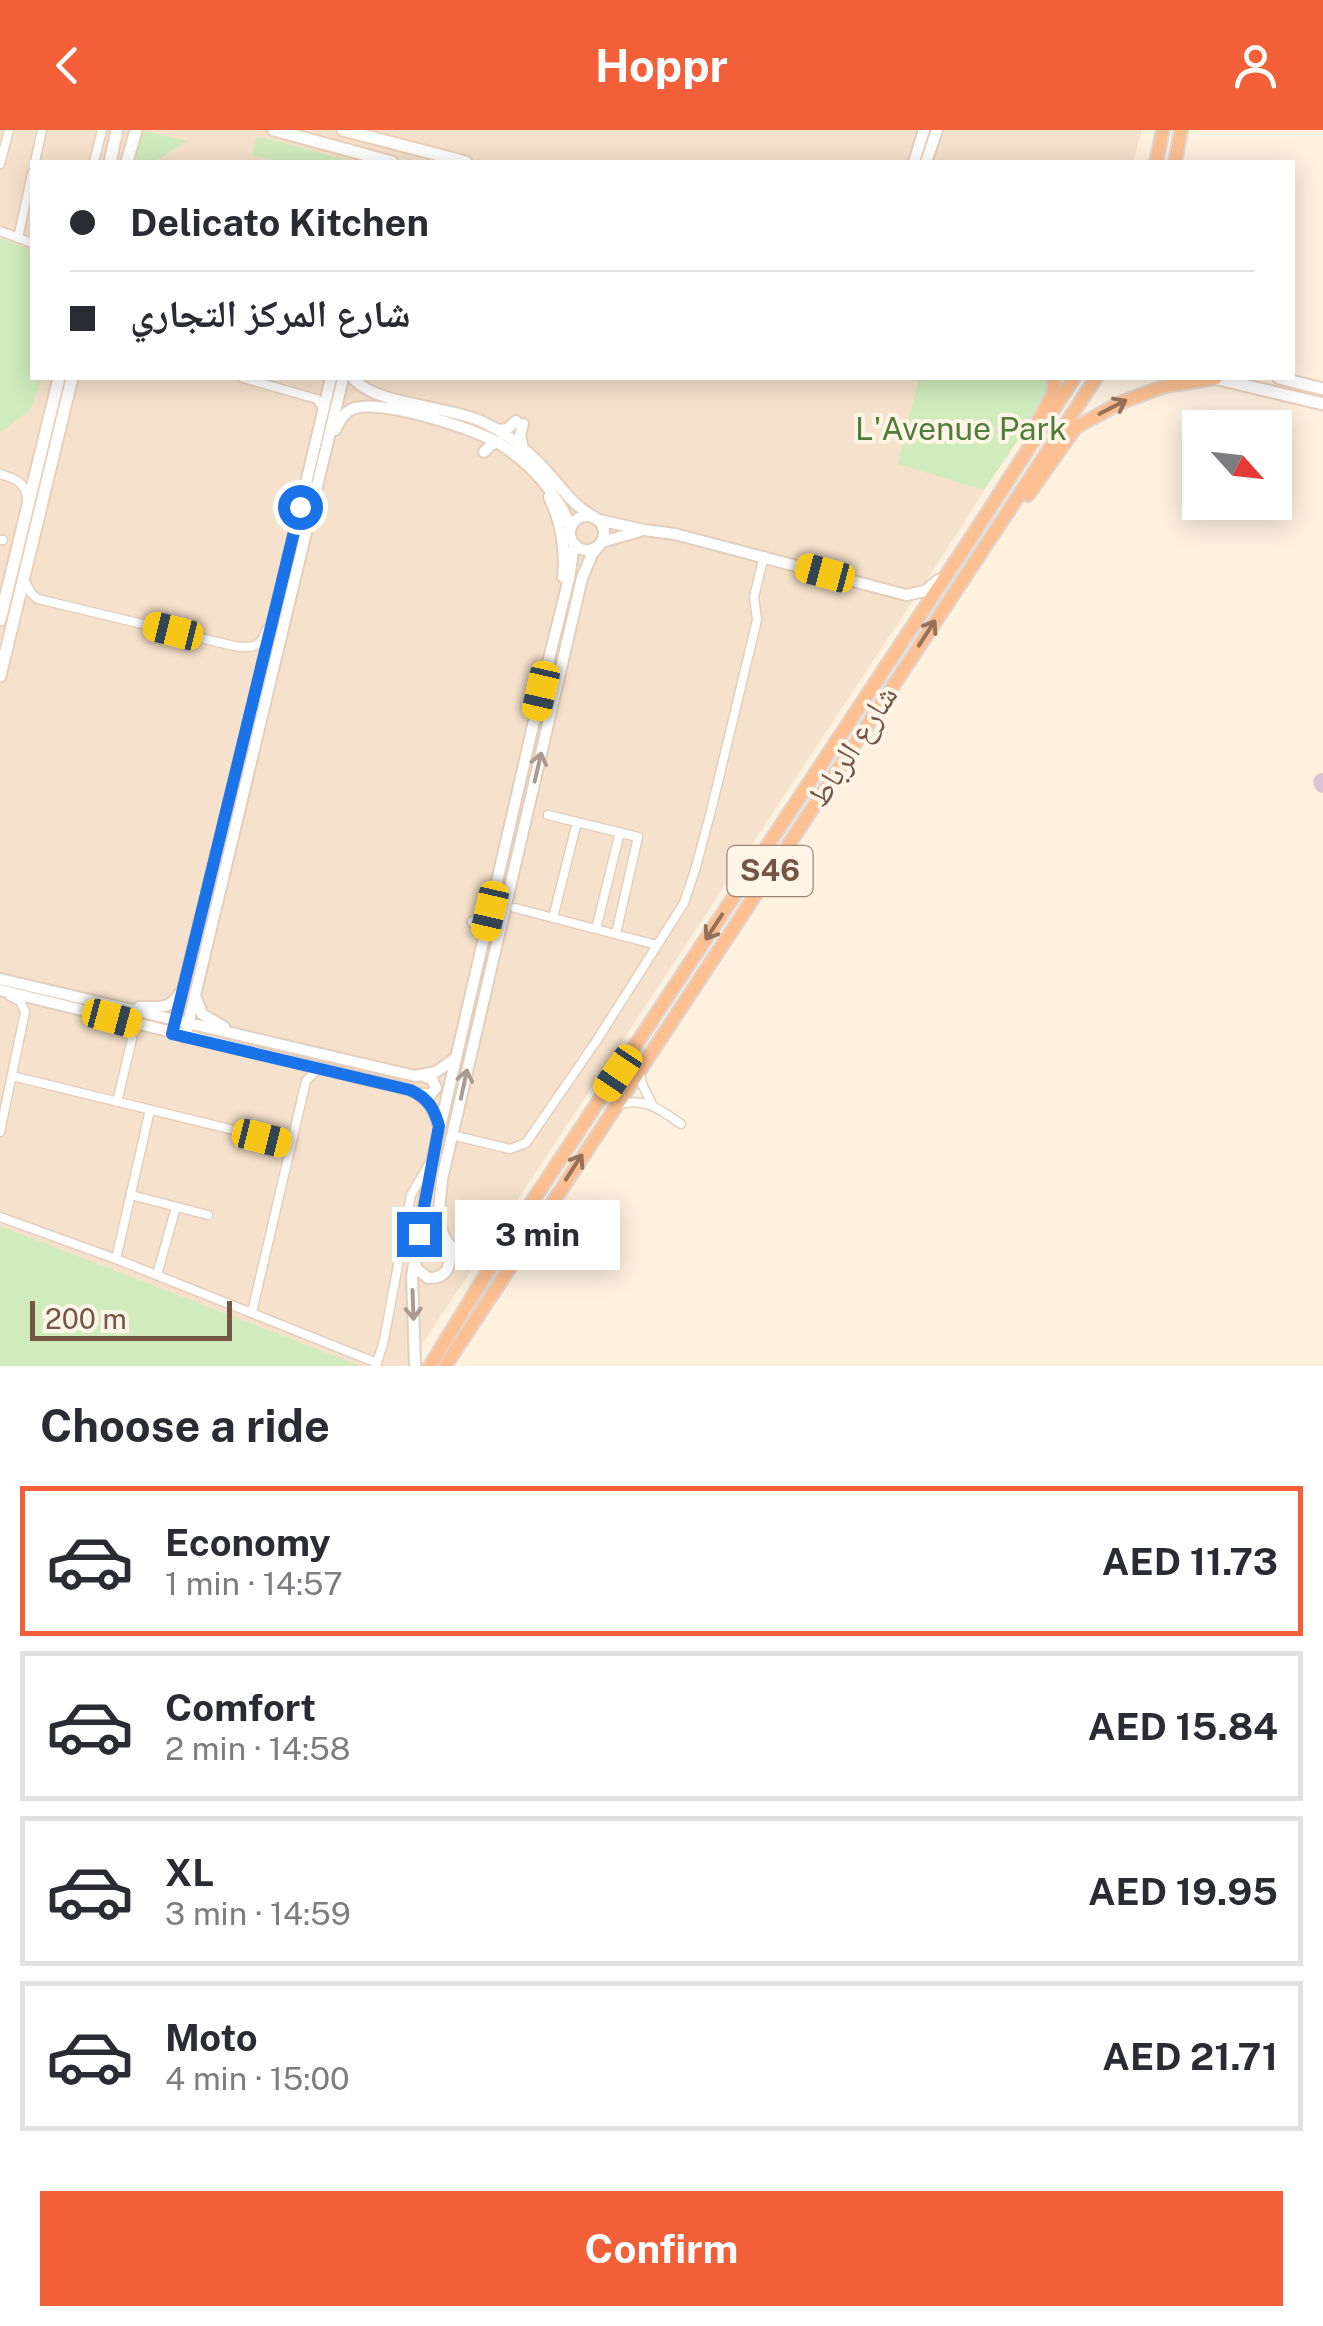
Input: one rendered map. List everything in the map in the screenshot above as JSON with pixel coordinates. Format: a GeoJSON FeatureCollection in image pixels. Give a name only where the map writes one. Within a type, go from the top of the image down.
{"type":"FeatureCollection","features":[{"type":"Feature","properties":{"kind":"highway"},"geometry":{"type":"LineString","coordinates":[[1156,160],[1163,130]]}},
{"type":"Feature","properties":{"kind":"highway"},"geometry":{"type":"LineString","coordinates":[[1175,160],[1181,130]]}},
{"type":"Feature","properties":{"kind":"highway"},"geometry":{"type":"LineString","coordinates":[[1012,475],[1018,453],[1053,394],[1054,380]]}},
{"type":"Feature","properties":{"kind":"highway","name":"شارع الرباط"},"geometry":{"type":"LineString","coordinates":[[430,1366],[508,1238],[1073,380]]}},
{"type":"Feature","properties":{"kind":"highway","name":"شارع الرباط"},"geometry":{"type":"LineString","coordinates":[[444,1366],[1095,380]]}},
{"type":"Feature","properties":{"kind":"highway"},"geometry":{"type":"LineString","coordinates":[[979,554],[1002,531],[1076,427],[1122,402],[1165,386],[1202,380]]}},
{"type":"Feature","properties":{"kind":"main road"},"geometry":{"type":"LineString","coordinates":[[110,160],[117,130]]}},
{"type":"Feature","properties":{"kind":"main road"},"geometry":{"type":"LineString","coordinates":[[124,160],[128,130]]}},
{"type":"Feature","properties":{"kind":"main road"},"geometry":{"type":"LineString","coordinates":[[125,160],[136,130]]}},
{"type":"Feature","properties":{"kind":"main road"},"geometry":{"type":"LineString","coordinates":[[274,130],[384,160]]}},
{"type":"Feature","properties":{"kind":"main road"},"geometry":{"type":"LineString","coordinates":[[343,130],[458,160]]}},
{"type":"Feature","properties":{"kind":"main road"},"geometry":{"type":"LineString","coordinates":[[0,620],[60,380]]}},
{"type":"Feature","properties":{"kind":"main road"},"geometry":{"type":"LineString","coordinates":[[0,676],[72,380]]}},
{"type":"Feature","properties":{"kind":"main road"},"geometry":{"type":"LineString","coordinates":[[1223,380],[1323,404]]}},
{"type":"Feature","properties":{"kind":"main road"},"geometry":{"type":"LineString","coordinates":[[1286,380],[1323,389]]}},
{"type":"Feature","properties":{"kind":"street"},"geometry":{"type":"LineString","coordinates":[[0,164],[9,130]]}},
{"type":"Feature","properties":{"kind":"street"},"geometry":{"type":"LineString","coordinates":[[35,160],[42,130]]}},
{"type":"Feature","properties":{"kind":"street"},"geometry":{"type":"LineString","coordinates":[[94,160],[102,130]]}},
{"type":"Feature","properties":{"kind":"street"},"geometry":{"type":"LineString","coordinates":[[365,130],[379,139]]}},
{"type":"Feature","properties":{"kind":"street"},"geometry":{"type":"LineString","coordinates":[[915,160],[924,130]]}},
{"type":"Feature","properties":{"kind":"street"},"geometry":{"type":"LineString","coordinates":[[927,160],[937,130]]}},
{"type":"Feature","properties":{"kind":"street"},"geometry":{"type":"LineString","coordinates":[[325,145],[361,160]]}},
{"type":"Feature","properties":{"kind":"street"},"geometry":{"type":"LineString","coordinates":[[18,238],[30,183]]}},
{"type":"Feature","properties":{"kind":"street"},"geometry":{"type":"LineString","coordinates":[[0,231],[30,242]]}},
{"type":"Feature","properties":{"kind":"street"},"geometry":{"type":"LineString","coordinates":[[250,380],[317,400],[323,408]]}},
{"type":"Feature","properties":{"kind":"street"},"geometry":{"type":"LineString","coordinates":[[172,1034],[330,380]]}},
{"type":"Feature","properties":{"kind":"street"},"geometry":{"type":"LineString","coordinates":[[185,1037],[343,380]]}},
{"type":"Feature","properties":{"kind":"street"},"geometry":{"type":"LineString","coordinates":[[354,380],[364,388],[394,399],[475,419],[498,436],[560,506],[574,544],[432,1160],[412,1276],[415,1366]]}},
{"type":"Feature","properties":{"kind":"street"},"geometry":{"type":"LineString","coordinates":[[359,407],[354,396],[364,388]]}},
{"type":"Feature","properties":{"kind":"street"},"geometry":{"type":"LineString","coordinates":[[328,440],[345,413],[359,407],[406,412],[498,436],[522,446],[571,501],[604,530],[582,578],[555,710],[442,1179],[439,1212],[451,1262],[442,1276],[428,1278],[414,1262]]}},
{"type":"Feature","properties":{"kind":"street"},"geometry":{"type":"LineString","coordinates":[[472,430],[479,450],[519,422],[522,446]]}},
{"type":"Feature","properties":{"kind":"street"},"geometry":{"type":"LineString","coordinates":[[12,478],[30,474],[39,462]]}},
{"type":"Feature","properties":{"kind":"street"},"geometry":{"type":"LineString","coordinates":[[0,474],[20,482],[28,506]]}},
{"type":"Feature","properties":{"kind":"street"},"geometry":{"type":"LineString","coordinates":[[538,478],[560,527],[564,558],[562,604]]}},
{"type":"Feature","properties":{"kind":"street"},"geometry":{"type":"LineString","coordinates":[[571,528],[583,517],[675,534],[906,594],[925,592],[934,585],[967,544]]}},
{"type":"Feature","properties":{"kind":"street"},"geometry":{"type":"LineString","coordinates":[[574,544],[583,550],[594,549],[644,530]]}},
{"type":"Feature","properties":{"kind":"street"},"geometry":{"type":"LineString","coordinates":[[452,1136],[510,1149],[526,1143],[684,903],[696,870],[756,620],[754,596],[764,556]]}},
{"type":"Feature","properties":{"kind":"street"},"geometry":{"type":"LineString","coordinates":[[24,579],[38,599],[248,648],[258,646],[264,638],[282,583]]}},
{"type":"Feature","properties":{"kind":"street"},"geometry":{"type":"LineString","coordinates":[[15,615],[21,606],[38,599]]}},
{"type":"Feature","properties":{"kind":"street"},"geometry":{"type":"LineString","coordinates":[[248,648],[258,662],[257,689]]}},
{"type":"Feature","properties":{"kind":"street"},"geometry":{"type":"LineString","coordinates":[[526,697],[536,692],[546,668]]}},
{"type":"Feature","properties":{"kind":"street"},"geometry":{"type":"LineString","coordinates":[[524,711],[530,718],[529,741]]}},
{"type":"Feature","properties":{"kind":"street"},"geometry":{"type":"LineString","coordinates":[[548,815],[636,836],[616,934]]}},
{"type":"Feature","properties":{"kind":"street"},"geometry":{"type":"LineString","coordinates":[[554,918],[578,822]]}},
{"type":"Feature","properties":{"kind":"street"},"geometry":{"type":"LineString","coordinates":[[596,929],[620,832]]}},
{"type":"Feature","properties":{"kind":"street"},"geometry":{"type":"LineString","coordinates":[[497,938],[514,910],[657,945]]}},
{"type":"Feature","properties":{"kind":"street"},"geometry":{"type":"LineString","coordinates":[[473,922],[490,911]]}},
{"type":"Feature","properties":{"kind":"street"},"geometry":{"type":"LineString","coordinates":[[468,946],[478,962]]}},
{"type":"Feature","properties":{"kind":"street"},"geometry":{"type":"LineString","coordinates":[[0,979],[421,1076],[432,1079],[436,1088],[430,1095],[416,1092],[0,990]]}},
{"type":"Feature","properties":{"kind":"street"},"geometry":{"type":"LineString","coordinates":[[126,1009],[167,1006],[183,988]]}},
{"type":"Feature","properties":{"kind":"street"},"geometry":{"type":"LineString","coordinates":[[0,990],[23,1005],[24,1020],[0,1132]]}},
{"type":"Feature","properties":{"kind":"street"},"geometry":{"type":"LineString","coordinates":[[196,993],[202,1014],[232,1034]]}},
{"type":"Feature","properties":{"kind":"street"},"geometry":{"type":"LineString","coordinates":[[117,1102],[132,1039]]}},
{"type":"Feature","properties":{"kind":"street"},"geometry":{"type":"LineString","coordinates":[[421,1076],[436,1072],[455,1058]]}},
{"type":"Feature","properties":{"kind":"street"},"geometry":{"type":"LineString","coordinates":[[296,1064],[306,1081]]}},
{"type":"Feature","properties":{"kind":"street"},"geometry":{"type":"LineString","coordinates":[[640,1068],[642,1084],[652,1104],[681,1124]]}},
{"type":"Feature","properties":{"kind":"street"},"geometry":{"type":"LineString","coordinates":[[252,1312],[306,1081],[318,1069]]}},
{"type":"Feature","properties":{"kind":"street"},"geometry":{"type":"LineString","coordinates":[[12,1076],[291,1144]]}},
{"type":"Feature","properties":{"kind":"street"},"geometry":{"type":"LineString","coordinates":[[416,1092],[434,1109],[439,1126]]}},
{"type":"Feature","properties":{"kind":"street"},"geometry":{"type":"LineString","coordinates":[[614,1106],[628,1102],[652,1104]]}},
{"type":"Feature","properties":{"kind":"street"},"geometry":{"type":"LineString","coordinates":[[116,1258],[150,1110]]}},
{"type":"Feature","properties":{"kind":"street"},"geometry":{"type":"LineString","coordinates":[[0,1217],[116,1258],[376,1365],[411,1194],[432,1160]]}},
{"type":"Feature","properties":{"kind":"street"},"geometry":{"type":"LineString","coordinates":[[131,1195],[208,1215]]}},
{"type":"Feature","properties":{"kind":"street"},"geometry":{"type":"LineString","coordinates":[[156,1274],[176,1206]]}},
{"type":"Feature","properties":{"kind":"street"},"geometry":{"type":"LineString","coordinates":[[448,1242],[462,1253],[476,1254],[508,1238]]}},
{"type":"Feature","properties":{"kind":"shaded area"},"geometry":{"type":"Polygon","coordinates":[[[0,130],[1142,130],[1134,160],[30,160],[30,380],[1042,380],[1041,397],[964,523],[408,1366],[0,1366],[0,130]]]}},
{"type":"Feature","properties":{"kind":"green space"},"geometry":{"type":"Polygon","coordinates":[[[141,130],[187,141],[157,160],[135,160],[141,130]]]}},
{"type":"Feature","properties":{"kind":"green space"},"geometry":{"type":"Polygon","coordinates":[[[257,136],[347,160],[271,160],[252,155],[257,136]]]}},
{"type":"Feature","properties":{"kind":"green space"},"geometry":{"type":"Polygon","coordinates":[[[0,238],[30,249],[30,380],[41,380],[31,409],[0,433],[0,238]]]}},
{"type":"Feature","properties":{"kind":"green space","name":"L'Avenue Park"},"geometry":{"type":"Polygon","coordinates":[[[919,380],[1053,380],[1049,395],[984,490],[898,464],[919,380]]]}},
{"type":"Feature","properties":{"kind":"green space"},"geometry":{"type":"Polygon","coordinates":[[[0,1226],[360,1366],[0,1366],[0,1226]]]}},
{"type":"Feature","properties":{"kind":"route"},"geometry":{"type":"LineString","coordinates":[[300,507],[172,1034],[416,1092],[434,1109],[439,1126],[419,1234]]}}]}
